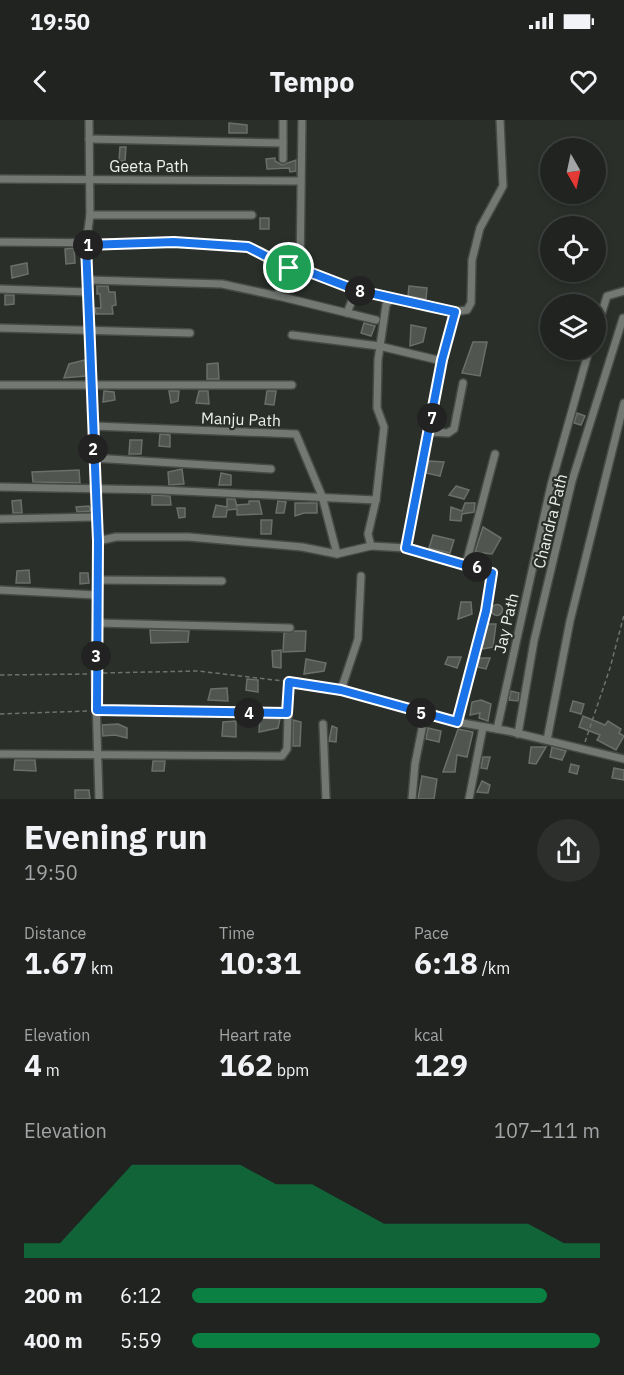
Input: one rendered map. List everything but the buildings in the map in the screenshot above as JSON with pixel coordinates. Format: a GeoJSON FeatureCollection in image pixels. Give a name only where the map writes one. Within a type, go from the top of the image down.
{"type":"FeatureCollection","features":[{"type":"Feature","properties":{"kind":"street"},"geometry":{"type":"LineString","coordinates":[[89,120],[90,215],[86,245],[93,384],[95,517],[98,541],[96,674],[99,799]]}},
{"type":"Feature","properties":{"kind":"street"},"geometry":{"type":"LineString","coordinates":[[283,120],[283,159]]}},
{"type":"Feature","properties":{"kind":"street"},"geometry":{"type":"LineString","coordinates":[[300,270],[302,120]]}},
{"type":"Feature","properties":{"kind":"street"},"geometry":{"type":"LineString","coordinates":[[0,242],[86,245],[174,242],[230,244],[260,251],[289,268],[356,290],[427,307],[455,312],[467,310],[471,303],[472,260],[480,228],[503,186],[500,120]]}},
{"type":"Feature","properties":{"kind":"street"},"geometry":{"type":"LineString","coordinates":[[89,139],[283,143]]}},
{"type":"Feature","properties":{"kind":"street","name":"Geeta Path"},"geometry":{"type":"LineString","coordinates":[[0,178],[297,181]]}},
{"type":"Feature","properties":{"kind":"street"},"geometry":{"type":"LineString","coordinates":[[90,215],[252,215]]}},
{"type":"Feature","properties":{"kind":"street"},"geometry":{"type":"LineString","coordinates":[[278,296],[281,279]]}},
{"type":"Feature","properties":{"kind":"street"},"geometry":{"type":"LineString","coordinates":[[88,280],[222,284],[376,320]]}},
{"type":"Feature","properties":{"kind":"street"},"geometry":{"type":"LineString","coordinates":[[0,289],[88,292]]}},
{"type":"Feature","properties":{"kind":"street"},"geometry":{"type":"LineString","coordinates":[[347,313],[356,290]]}},
{"type":"Feature","properties":{"kind":"street"},"geometry":{"type":"LineString","coordinates":[[606,299],[607,296],[624,291]]}},
{"type":"Feature","properties":{"kind":"street"},"geometry":{"type":"LineString","coordinates":[[371,546],[368,534],[376,500],[384,427],[377,408],[379,346],[386,305],[392,297]]}},
{"type":"Feature","properties":{"kind":"street"},"geometry":{"type":"LineString","coordinates":[[406,548],[442,360],[455,312]]}},
{"type":"Feature","properties":{"kind":"street","name":"Chandra Path"},"geometry":{"type":"LineString","coordinates":[[518,734],[534,641],[572,481],[623,318]]}},
{"type":"Feature","properties":{"kind":"street"},"geometry":{"type":"LineString","coordinates":[[0,328],[190,333]]}},
{"type":"Feature","properties":{"kind":"street"},"geometry":{"type":"LineString","coordinates":[[292,335],[379,346],[442,360]]}},
{"type":"Feature","properties":{"kind":"street","name":"Jay Path"},"geometry":{"type":"LineString","coordinates":[[497,729],[551,485],[587,360]]}},
{"type":"Feature","properties":{"kind":"street"},"geometry":{"type":"LineString","coordinates":[[429,432],[448,432],[453,429],[463,383]]}},
{"type":"Feature","properties":{"kind":"street"},"geometry":{"type":"LineString","coordinates":[[0,385],[292,385]]}},
{"type":"Feature","properties":{"kind":"street"},"geometry":{"type":"LineString","coordinates":[[547,740],[570,621],[624,403]]}},
{"type":"Feature","properties":{"kind":"street","name":"Manju Path"},"geometry":{"type":"LineString","coordinates":[[93,426],[296,434],[322,496],[337,555]]}},
{"type":"Feature","properties":{"kind":"street"},"geometry":{"type":"LineString","coordinates":[[466,564],[495,454]]}},
{"type":"Feature","properties":{"kind":"street"},"geometry":{"type":"LineString","coordinates":[[93,458],[271,469]]}},
{"type":"Feature","properties":{"kind":"street"},"geometry":{"type":"LineString","coordinates":[[0,487],[322,496],[376,500]]}},
{"type":"Feature","properties":{"kind":"street"},"geometry":{"type":"LineString","coordinates":[[0,519],[95,517]]}},
{"type":"Feature","properties":{"kind":"street"},"geometry":{"type":"LineString","coordinates":[[98,541],[116,537],[189,537],[302,547],[337,555],[371,546],[406,548],[491,571],[492,578],[457,722]]}},
{"type":"Feature","properties":{"kind":"street"},"geometry":{"type":"LineString","coordinates":[[341,690],[358,639],[361,576]]}},
{"type":"Feature","properties":{"kind":"street"},"geometry":{"type":"LineString","coordinates":[[97,580],[222,580]]}},
{"type":"Feature","properties":{"kind":"street"},"geometry":{"type":"LineString","coordinates":[[0,590],[96,596]]}},
{"type":"Feature","properties":{"kind":"street"},"geometry":{"type":"LineString","coordinates":[[97,622],[290,628]]}},
{"type":"Feature","properties":{"kind":"street"},"geometry":{"type":"LineString","coordinates":[[0,754],[282,756],[287,749],[289,682],[341,690],[457,722],[547,740],[624,759]]}},
{"type":"Feature","properties":{"kind":"street"},"geometry":{"type":"LineString","coordinates":[[97,710],[287,713]]}},
{"type":"Feature","properties":{"kind":"street"},"geometry":{"type":"LineString","coordinates":[[412,799],[415,764],[425,714]]}},
{"type":"Feature","properties":{"kind":"street"},"geometry":{"type":"LineString","coordinates":[[323,724],[326,799]]}},
{"type":"Feature","properties":{"kind":"street"},"geometry":{"type":"LineString","coordinates":[[469,799],[483,727]]}},
{"type":"Feature","properties":{"kind":"path"},"geometry":{"type":"LineString","coordinates":[[583,748],[610,668],[624,615]]}},
{"type":"Feature","properties":{"kind":"path"},"geometry":{"type":"LineString","coordinates":[[0,675],[198,671],[289,682]]}},
{"type":"Feature","properties":{"kind":"path"},"geometry":{"type":"LineString","coordinates":[[0,714],[97,710]]}},
{"type":"Feature","properties":{"kind":"route"},"geometry":{"type":"LineString","coordinates":[[174,242],[230,244],[260,251],[289,268],[304,270],[356,290],[455,312],[442,360],[406,548],[492,573],[486,611],[457,722],[341,690],[289,682],[287,713],[97,710],[98,541],[95,517],[93,384],[86,245],[174,242]]}}]}
